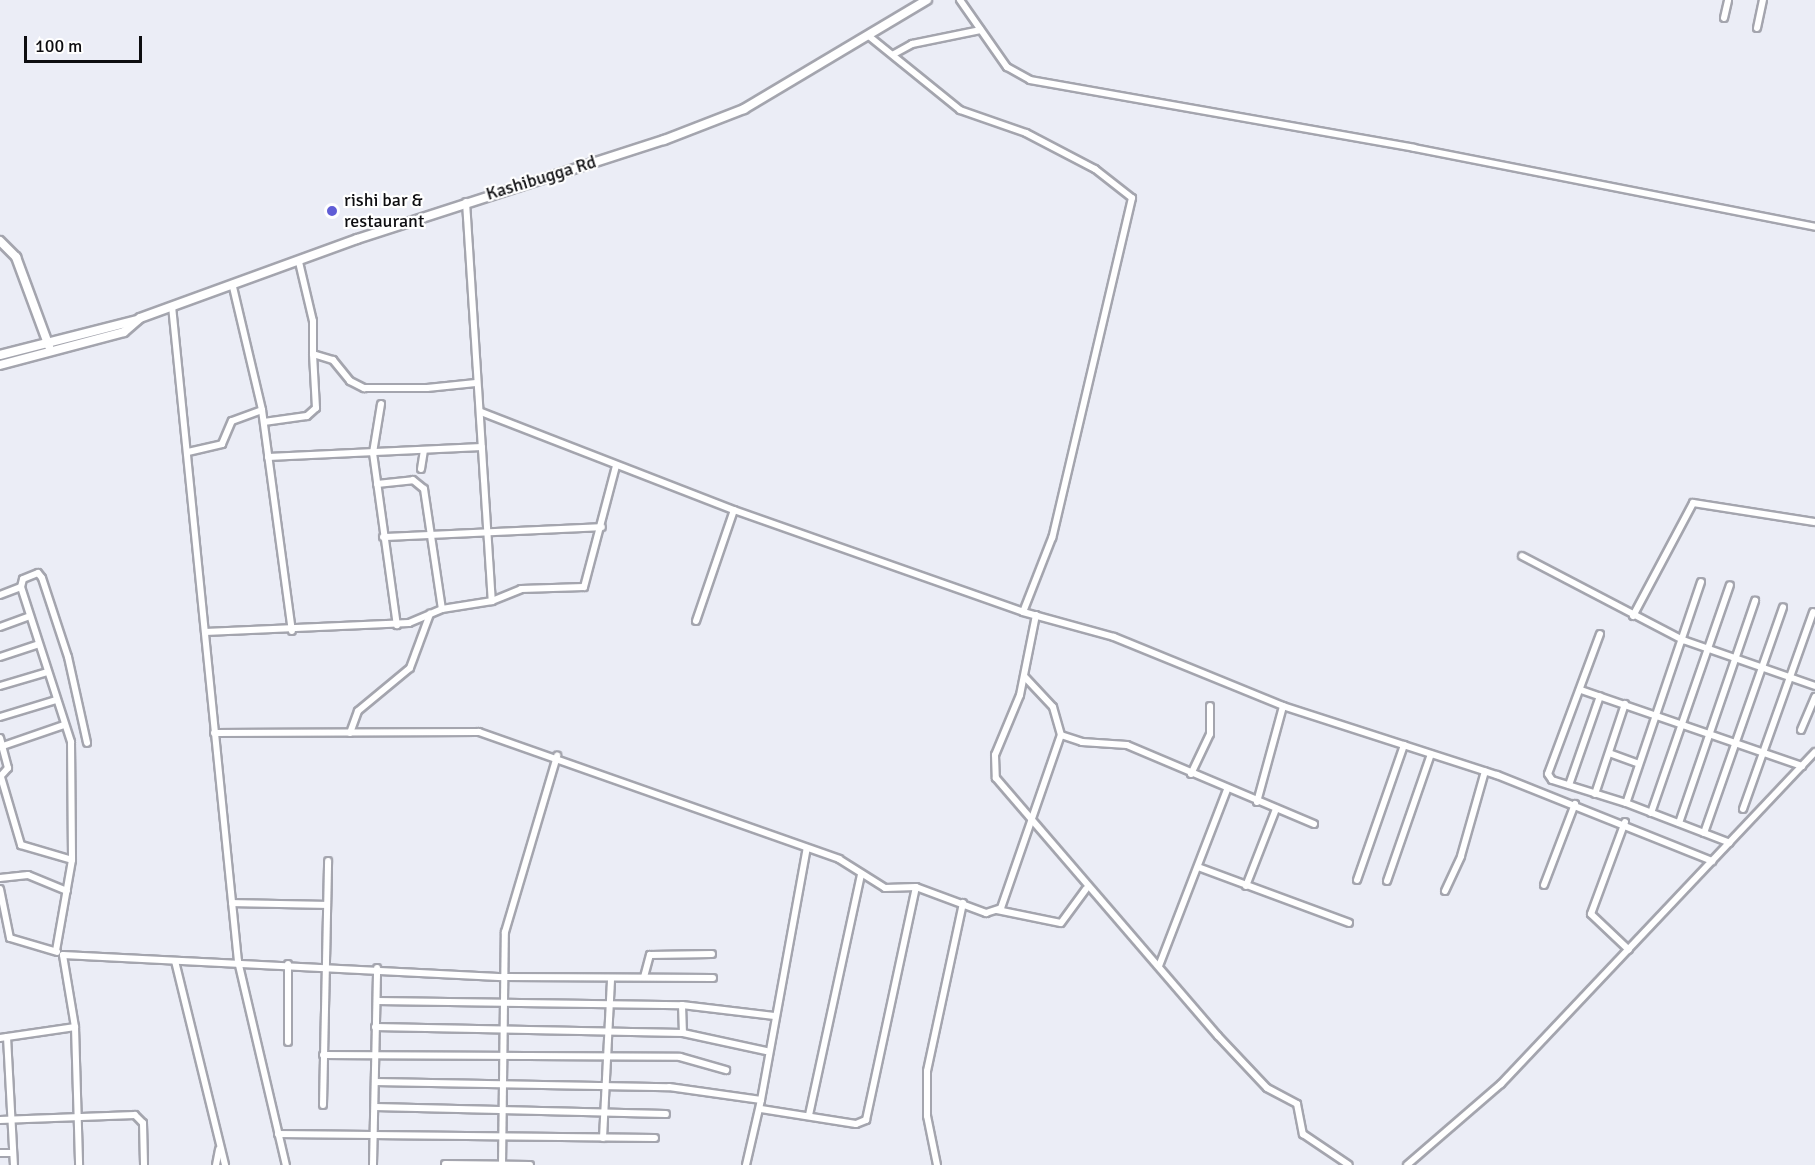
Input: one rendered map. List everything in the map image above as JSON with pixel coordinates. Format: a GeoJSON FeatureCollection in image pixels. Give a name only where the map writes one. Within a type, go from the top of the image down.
{"type":"FeatureCollection","features":[{"type":"Feature","properties":{"kind":"main road","name":"Kashibugga Rd"},"geometry":{"type":"LineString","coordinates":[[0,365],[48,344],[137,320],[466,202],[664,140],[744,109],[870,37],[927,0]]}},
{"type":"Feature","properties":{"kind":"main road","name":"Kashibugga Rd"},"geometry":{"type":"LineString","coordinates":[[0,355],[52,353],[124,332],[137,320]]}},
{"type":"Feature","properties":{"kind":"street"},"geometry":{"type":"LineString","coordinates":[[960,0],[1006,67],[1030,80],[1414,148],[1815,227]]}},
{"type":"Feature","properties":{"kind":"street"},"geometry":{"type":"LineString","coordinates":[[1724,18],[1728,0]]}},
{"type":"Feature","properties":{"kind":"street"},"geometry":{"type":"LineString","coordinates":[[1757,28],[1763,0]]}},
{"type":"Feature","properties":{"kind":"street"},"geometry":{"type":"LineString","coordinates":[[894,54],[912,44],[981,30]]}},
{"type":"Feature","properties":{"kind":"street"},"geometry":{"type":"LineString","coordinates":[[870,37],[894,54],[960,110],[1026,133],[1095,169],[1132,198],[1052,538],[1023,612]]}},
{"type":"Feature","properties":{"kind":"street"},"geometry":{"type":"LineString","coordinates":[[466,202],[492,602]]}},
{"type":"Feature","properties":{"kind":"street"},"geometry":{"type":"LineString","coordinates":[[0,241],[16,257],[52,353]]}},
{"type":"Feature","properties":{"kind":"street"},"geometry":{"type":"LineString","coordinates":[[264,422],[307,416],[316,408],[313,321],[299,262]]}},
{"type":"Feature","properties":{"kind":"street"},"geometry":{"type":"LineString","coordinates":[[232,287],[262,410],[292,631]]}},
{"type":"Feature","properties":{"kind":"street"},"geometry":{"type":"LineString","coordinates":[[172,306],[238,961],[286,1165]]}},
{"type":"Feature","properties":{"kind":"street"},"geometry":{"type":"LineString","coordinates":[[313,354],[333,360],[364,387],[476,383]]}},
{"type":"Feature","properties":{"kind":"street"},"geometry":{"type":"LineString","coordinates":[[381,404],[373,453],[397,625]]}},
{"type":"Feature","properties":{"kind":"street"},"geometry":{"type":"LineString","coordinates":[[188,452],[222,444],[232,422],[262,410]]}},
{"type":"Feature","properties":{"kind":"street"},"geometry":{"type":"LineString","coordinates":[[481,412],[734,510],[1023,612],[1114,637],[1283,706],[1485,771],[1625,822],[1712,861]]}},
{"type":"Feature","properties":{"kind":"street"},"geometry":{"type":"LineString","coordinates":[[268,457],[482,447]]}},
{"type":"Feature","properties":{"kind":"street"},"geometry":{"type":"LineString","coordinates":[[421,470],[424,450]]}},
{"type":"Feature","properties":{"kind":"street"},"geometry":{"type":"LineString","coordinates":[[205,632],[292,631],[397,625],[442,609],[492,602],[521,589],[584,587],[602,527],[616,466]]}},
{"type":"Feature","properties":{"kind":"street"},"geometry":{"type":"LineString","coordinates":[[377,484],[421,484],[442,609]]}},
{"type":"Feature","properties":{"kind":"street"},"geometry":{"type":"LineString","coordinates":[[1633,616],[1693,503],[1815,522]]}},
{"type":"Feature","properties":{"kind":"street"},"geometry":{"type":"LineString","coordinates":[[696,621],[734,510]]}},
{"type":"Feature","properties":{"kind":"street"},"geometry":{"type":"LineString","coordinates":[[383,537],[487,530],[602,527]]}},
{"type":"Feature","properties":{"kind":"street"},"geometry":{"type":"LineString","coordinates":[[1522,556],[1633,616],[1683,640],[1815,686]]}},
{"type":"Feature","properties":{"kind":"street"},"geometry":{"type":"LineString","coordinates":[[56,951],[72,860],[71,742],[21,587],[23,579],[38,573],[42,578],[68,657],[87,742]]}},
{"type":"Feature","properties":{"kind":"street"},"geometry":{"type":"LineString","coordinates":[[1626,803],[1637,763],[1683,640],[1701,582]]}},
{"type":"Feature","properties":{"kind":"street"},"geometry":{"type":"LineString","coordinates":[[1651,813],[1730,585]]}},
{"type":"Feature","properties":{"kind":"street"},"geometry":{"type":"LineString","coordinates":[[0,595],[21,587]]}},
{"type":"Feature","properties":{"kind":"street"},"geometry":{"type":"LineString","coordinates":[[1679,823],[1755,601]]}},
{"type":"Feature","properties":{"kind":"street"},"geometry":{"type":"LineString","coordinates":[[1704,833],[1783,607]]}},
{"type":"Feature","properties":{"kind":"street"},"geometry":{"type":"LineString","coordinates":[[1743,809],[1813,612]]}},
{"type":"Feature","properties":{"kind":"street"},"geometry":{"type":"LineString","coordinates":[[350,733],[358,711],[410,669],[431,613]]}},
{"type":"Feature","properties":{"kind":"street"},"geometry":{"type":"LineString","coordinates":[[1036,615],[1024,676],[993,769],[1030,824],[1086,889],[1159,966],[1267,1088],[1297,1104],[1303,1134],[1349,1165]]}},
{"type":"Feature","properties":{"kind":"street"},"geometry":{"type":"LineString","coordinates":[[0,627],[30,616]]}},
{"type":"Feature","properties":{"kind":"street"},"geometry":{"type":"LineString","coordinates":[[1600,634],[1548,774],[1569,785],[1626,803],[1730,843]]}},
{"type":"Feature","properties":{"kind":"street"},"geometry":{"type":"LineString","coordinates":[[0,657],[39,644]]}},
{"type":"Feature","properties":{"kind":"street"},"geometry":{"type":"LineString","coordinates":[[0,687],[47,672]]}},
{"type":"Feature","properties":{"kind":"street"},"geometry":{"type":"LineString","coordinates":[[214,733],[479,732],[557,756],[807,849],[885,888],[916,887],[986,913],[1001,908],[1061,735],[1053,706],[1024,676]]}},
{"type":"Feature","properties":{"kind":"street"},"geometry":{"type":"LineString","coordinates":[[1581,690],[1764,750],[1802,765]]}},
{"type":"Feature","properties":{"kind":"street"},"geometry":{"type":"LineString","coordinates":[[1569,785],[1600,696]]}},
{"type":"Feature","properties":{"kind":"street"},"geometry":{"type":"LineString","coordinates":[[1801,730],[1815,697]]}},
{"type":"Feature","properties":{"kind":"street"},"geometry":{"type":"LineString","coordinates":[[0,717],[56,700]]}},
{"type":"Feature","properties":{"kind":"street"},"geometry":{"type":"LineString","coordinates":[[1595,794],[1625,705]]}},
{"type":"Feature","properties":{"kind":"street"},"geometry":{"type":"LineString","coordinates":[[1191,774],[1210,734],[1210,706]]}},
{"type":"Feature","properties":{"kind":"street"},"geometry":{"type":"LineString","coordinates":[[1257,802],[1283,706]]}},
{"type":"Feature","properties":{"kind":"street"},"geometry":{"type":"LineString","coordinates":[[1,747],[64,725]]}},
{"type":"Feature","properties":{"kind":"street"},"geometry":{"type":"LineString","coordinates":[[1061,735],[1082,742],[1127,745],[1227,790],[1314,824]]}},
{"type":"Feature","properties":{"kind":"street"},"geometry":{"type":"LineString","coordinates":[[0,738],[8,768],[0,777],[21,846],[72,860]]}},
{"type":"Feature","properties":{"kind":"street"},"geometry":{"type":"LineString","coordinates":[[1357,880],[1404,745]]}},
{"type":"Feature","properties":{"kind":"street"},"geometry":{"type":"LineString","coordinates":[[1407,1165],[1501,1084],[1815,752]]}},
{"type":"Feature","properties":{"kind":"street"},"geometry":{"type":"LineString","coordinates":[[1609,753],[1637,763]]}},
{"type":"Feature","properties":{"kind":"street"},"geometry":{"type":"LineString","coordinates":[[1387,881],[1431,754]]}},
{"type":"Feature","properties":{"kind":"street"},"geometry":{"type":"LineString","coordinates":[[502,1165],[503,977],[507,922],[557,756]]}},
{"type":"Feature","properties":{"kind":"street"},"geometry":{"type":"LineString","coordinates":[[1444,891],[1461,856],[1485,771]]}},
{"type":"Feature","properties":{"kind":"street"},"geometry":{"type":"LineString","coordinates":[[1159,966],[1227,790]]}},
{"type":"Feature","properties":{"kind":"street"},"geometry":{"type":"LineString","coordinates":[[1544,885],[1575,804]]}},
{"type":"Feature","properties":{"kind":"street"},"geometry":{"type":"LineString","coordinates":[[1246,886],[1276,809]]}},
{"type":"Feature","properties":{"kind":"street"},"geometry":{"type":"LineString","coordinates":[[1625,822],[1591,914],[1629,950]]}},
{"type":"Feature","properties":{"kind":"street"},"geometry":{"type":"LineString","coordinates":[[746,1165],[761,1109],[766,1051],[807,849]]}},
{"type":"Feature","properties":{"kind":"street"},"geometry":{"type":"LineString","coordinates":[[323,1106],[324,966],[328,861]]}},
{"type":"Feature","properties":{"kind":"street"},"geometry":{"type":"LineString","coordinates":[[1197,867],[1349,923]]}},
{"type":"Feature","properties":{"kind":"street"},"geometry":{"type":"LineString","coordinates":[[809,1115],[861,874]]}},
{"type":"Feature","properties":{"kind":"street"},"geometry":{"type":"LineString","coordinates":[[0,878],[28,875],[67,891]]}},
{"type":"Feature","properties":{"kind":"street"},"geometry":{"type":"LineString","coordinates":[[761,1109],[856,1124],[866,1120],[916,887]]}},
{"type":"Feature","properties":{"kind":"street"},"geometry":{"type":"LineString","coordinates":[[993,910],[1061,923],[1086,889]]}},
{"type":"Feature","properties":{"kind":"street"},"geometry":{"type":"LineString","coordinates":[[0,890],[10,938],[63,955],[175,961],[238,961],[503,977],[713,978]]}},
{"type":"Feature","properties":{"kind":"street"},"geometry":{"type":"LineString","coordinates":[[231,903],[327,905]]}},
{"type":"Feature","properties":{"kind":"street"},"geometry":{"type":"LineString","coordinates":[[937,1165],[927,1116],[927,1071],[963,903]]}},
{"type":"Feature","properties":{"kind":"street"},"geometry":{"type":"LineString","coordinates":[[644,977],[648,956],[712,954]]}},
{"type":"Feature","properties":{"kind":"street"},"geometry":{"type":"LineString","coordinates":[[63,955],[75,1027],[79,1165]]}},
{"type":"Feature","properties":{"kind":"street"},"geometry":{"type":"LineString","coordinates":[[175,961],[225,1165]]}},
{"type":"Feature","properties":{"kind":"street"},"geometry":{"type":"LineString","coordinates":[[288,964],[288,1042]]}},
{"type":"Feature","properties":{"kind":"street"},"geometry":{"type":"LineString","coordinates":[[373,1165],[377,968]]}},
{"type":"Feature","properties":{"kind":"street"},"geometry":{"type":"LineString","coordinates":[[603,1138],[609,1084],[611,978]]}},
{"type":"Feature","properties":{"kind":"street"},"geometry":{"type":"LineString","coordinates":[[377,1001],[682,1005],[774,1016]]}},
{"type":"Feature","properties":{"kind":"street"},"geometry":{"type":"LineString","coordinates":[[682,1005],[683,1033]]}},
{"type":"Feature","properties":{"kind":"street"},"geometry":{"type":"LineString","coordinates":[[14,1165],[4,1038],[75,1027]]}},
{"type":"Feature","properties":{"kind":"street"},"geometry":{"type":"LineString","coordinates":[[375,1027],[683,1033],[766,1051]]}},
{"type":"Feature","properties":{"kind":"street"},"geometry":{"type":"LineString","coordinates":[[323,1055],[680,1057],[726,1070]]}},
{"type":"Feature","properties":{"kind":"street"},"geometry":{"type":"LineString","coordinates":[[375,1082],[609,1084],[761,1100]]}},
{"type":"Feature","properties":{"kind":"street"},"geometry":{"type":"LineString","coordinates":[[375,1107],[666,1114]]}},
{"type":"Feature","properties":{"kind":"street"},"geometry":{"type":"LineString","coordinates":[[0,1120],[77,1117],[142,1118],[144,1165]]}},
{"type":"Feature","properties":{"kind":"street"},"geometry":{"type":"LineString","coordinates":[[278,1134],[502,1139],[655,1138]]}},
{"type":"Feature","properties":{"kind":"street"},"geometry":{"type":"LineString","coordinates":[[216,1165],[220,1145]]}},
{"type":"Feature","properties":{"kind":"street"},"geometry":{"type":"LineString","coordinates":[[0,1154],[14,1153]]}},
{"type":"Feature","properties":{"kind":"street"},"geometry":{"type":"LineString","coordinates":[[446,1164],[530,1165]]}},
{"type":"Feature","properties":{"kind":"place","name":"rishi bar & restaurant"},"geometry":{"type":"Point","coordinates":[332,211]}}]}
